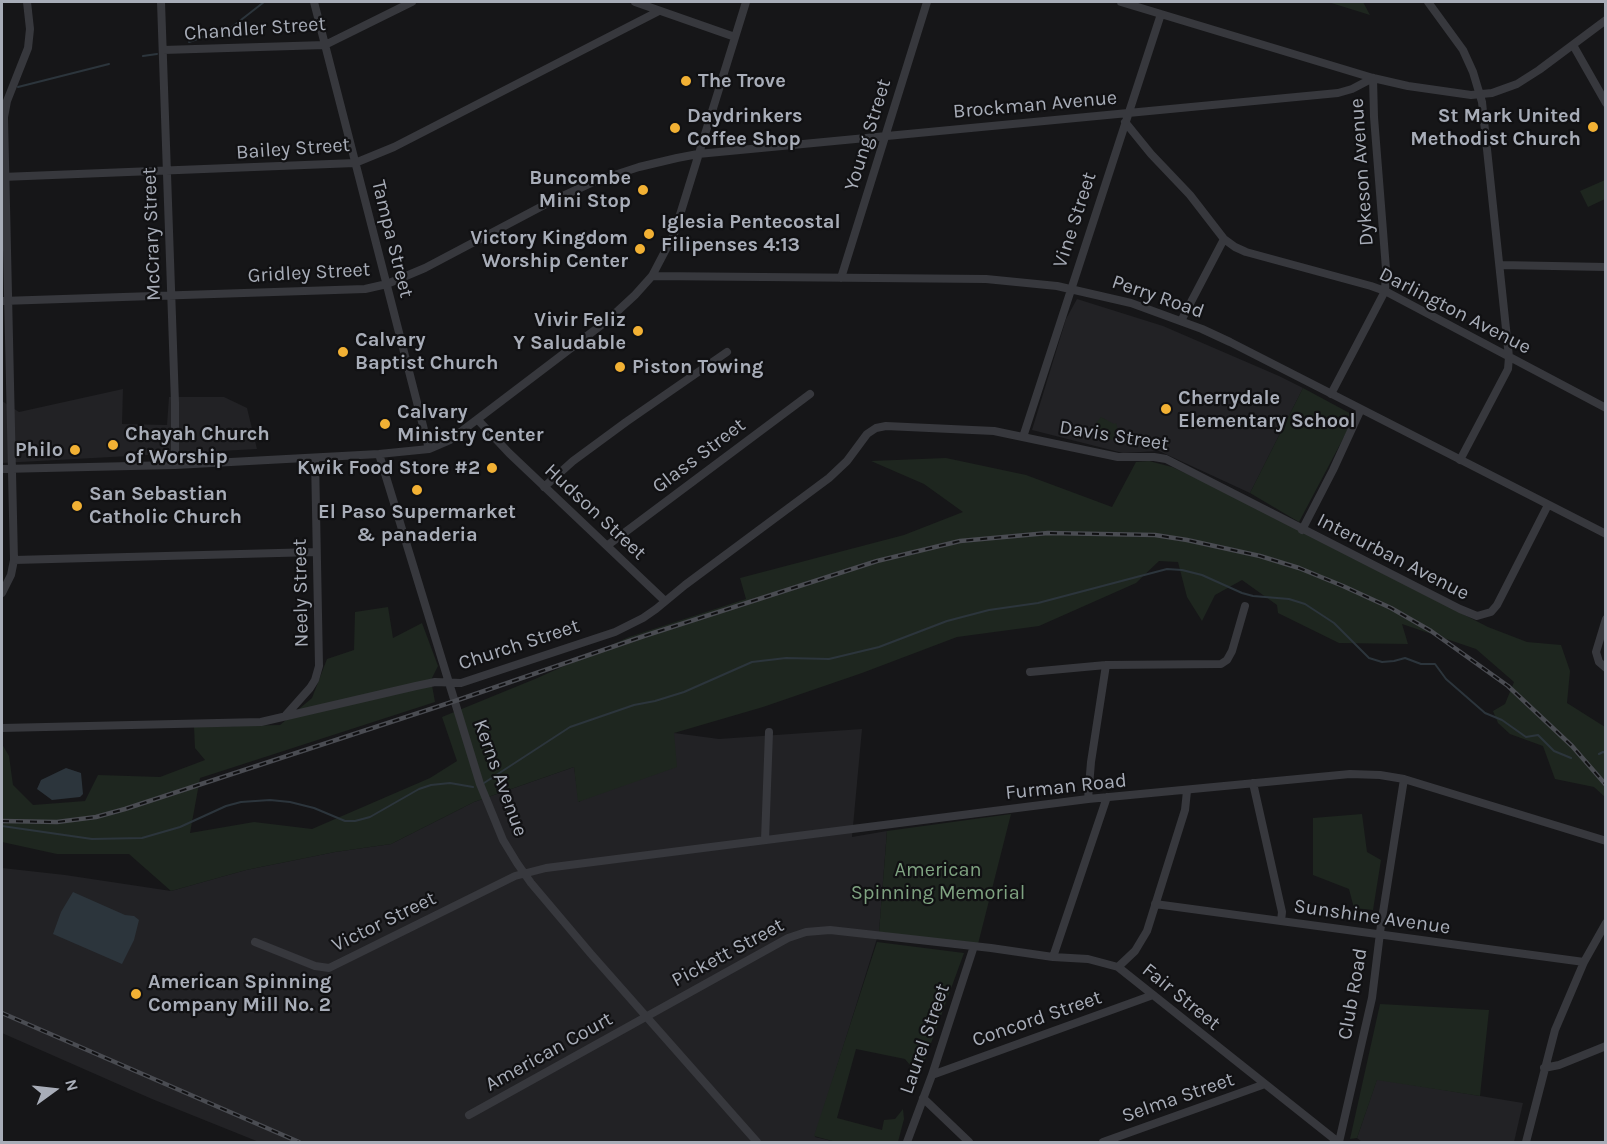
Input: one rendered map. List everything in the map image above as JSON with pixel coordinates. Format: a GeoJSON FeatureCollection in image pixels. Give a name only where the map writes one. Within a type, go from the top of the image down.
{"type":"FeatureCollection","features":[{"type":"Feature","properties":{"kind":"street"},"geometry":{"type":"LineString","coordinates":[[2,593],[11,575],[14,560],[4,301],[4,117],[7,101],[28,48],[30,22],[27,2]]}},
{"type":"Feature","properties":{"kind":"street","name":"McCrary Street"},"geometry":{"type":"LineString","coordinates":[[161,2],[175,403],[175,465]]}},
{"type":"Feature","properties":{"kind":"street","name":"Tampa Street"},"geometry":{"type":"LineString","coordinates":[[314,2],[429,449]]}},
{"type":"Feature","properties":{"kind":"street","name":"Chandler Street"},"geometry":{"type":"LineString","coordinates":[[163,51],[325,45],[412,2]]}},
{"type":"Feature","properties":{"kind":"street"},"geometry":{"type":"LineString","coordinates":[[634,2],[735,37]]}},
{"type":"Feature","properties":{"kind":"street"},"geometry":{"type":"LineString","coordinates":[[2,469],[175,465],[379,454],[429,449],[450,440],[608,320],[652,276],[674,234],[746,2]]}},
{"type":"Feature","properties":{"kind":"street","name":"Young Street"},"geometry":{"type":"LineString","coordinates":[[841,278],[927,2]]}},
{"type":"Feature","properties":{"kind":"street"},"geometry":{"type":"LineString","coordinates":[[1121,2],[1373,78],[1456,93],[1480,94],[1492,93],[1516,84],[1605,20]]}},
{"type":"Feature","properties":{"kind":"street"},"geometry":{"type":"LineString","coordinates":[[1428,2],[1463,50],[1480,94],[1487,138],[1509,357],[1508,369],[1460,460]]}},
{"type":"Feature","properties":{"kind":"street","name":"Bailey Street"},"geometry":{"type":"LineString","coordinates":[[3,177],[356,163],[404,142],[659,11]]}},
{"type":"Feature","properties":{"kind":"street","name":"Vine Street"},"geometry":{"type":"LineString","coordinates":[[1023,437],[1161,14]]}},
{"type":"Feature","properties":{"kind":"street"},"geometry":{"type":"LineString","coordinates":[[1573,45],[1605,103]]}},
{"type":"Feature","properties":{"kind":"street","name":"Brockman Avenue"},"geometry":{"type":"LineString","coordinates":[[698,154],[1338,93],[1352,89],[1373,78]]}},
{"type":"Feature","properties":{"kind":"street","name":"Dykeson Avenue"},"geometry":{"type":"LineString","coordinates":[[1331,394],[1385,291],[1386,269],[1373,78]]}},
{"type":"Feature","properties":{"kind":"street","name":"Darlington Avenue"},"geometry":{"type":"LineString","coordinates":[[1125,122],[1151,154],[1190,195],[1224,239],[1235,247],[1385,291],[1605,408]]}},
{"type":"Feature","properties":{"kind":"street","name":"Gridley Street"},"geometry":{"type":"LineString","coordinates":[[4,301],[365,289],[387,284],[424,268],[593,182],[639,167],[698,154]]}},
{"type":"Feature","properties":{"kind":"street"},"geometry":{"type":"LineString","coordinates":[[1181,321],[1224,239]]}},
{"type":"Feature","properties":{"kind":"street"},"geometry":{"type":"LineString","coordinates":[[1500,265],[1605,267]]}},
{"type":"Feature","properties":{"kind":"street","name":"Perry Road"},"geometry":{"type":"LineString","coordinates":[[652,276],[986,279],[1031,282],[1070,288],[1131,303],[1230,342],[1605,534]]}},
{"type":"Feature","properties":{"kind":"street"},"geometry":{"type":"LineString","coordinates":[[544,487],[573,461],[626,422],[728,352]]}},
{"type":"Feature","properties":{"kind":"street","name":"Glass Street"},"geometry":{"type":"LineString","coordinates":[[608,545],[810,394]]}},
{"type":"Feature","properties":{"kind":"street"},"geometry":{"type":"LineString","coordinates":[[1302,530],[1361,409]]}},
{"type":"Feature","properties":{"kind":"street","name":"Hudson Street"},"geometry":{"type":"LineString","coordinates":[[478,420],[544,487],[665,601]]}},
{"type":"Feature","properties":{"kind":"street","name":"Davis Street"},"geometry":{"type":"LineString","coordinates":[[871,431],[886,426],[966,429],[1023,437],[1118,457],[1166,459],[1302,530]]}},
{"type":"Feature","properties":{"kind":"street","name":"Church Street"},"geometry":{"type":"LineString","coordinates":[[2,728],[247,723],[275,719],[435,682],[461,683],[615,632],[643,618],[829,478],[847,461],[871,431]]}},
{"type":"Feature","properties":{"kind":"street","name":"Kerns Avenue"},"geometry":{"type":"LineString","coordinates":[[379,454],[480,784],[492,816],[508,848],[524,874],[644,1017],[757,1143]]}},
{"type":"Feature","properties":{"kind":"street","name":"Neely Street"},"geometry":{"type":"LineString","coordinates":[[286,715],[310,688],[318,674],[319,666],[315,458]]}},
{"type":"Feature","properties":{"kind":"street","name":"Interurban Avenue"},"geometry":{"type":"LineString","coordinates":[[1302,530],[1472,615],[1481,616],[1491,612],[1497,605],[1548,505]]}},
{"type":"Feature","properties":{"kind":"street"},"geometry":{"type":"LineString","coordinates":[[14,560],[316,552]]}},
{"type":"Feature","properties":{"kind":"street"},"geometry":{"type":"LineString","coordinates":[[1030,672],[1106,665],[1221,664],[1227,660],[1232,651],[1245,606]]}},
{"type":"Feature","properties":{"kind":"street"},"geometry":{"type":"LineString","coordinates":[[1605,619],[1596,652],[1599,662],[1605,668]]}},
{"type":"Feature","properties":{"kind":"street"},"geometry":{"type":"LineString","coordinates":[[1088,799],[1091,762],[1106,665]]}},
{"type":"Feature","properties":{"kind":"street"},"geometry":{"type":"LineString","coordinates":[[765,840],[769,732]]}},
{"type":"Feature","properties":{"kind":"street","name":"Furman Road"},"geometry":{"type":"LineString","coordinates":[[524,874],[582,862],[1088,799],[1350,774],[1404,779],[1605,841]]}},
{"type":"Feature","properties":{"kind":"street","name":"Club Road"},"geometry":{"type":"LineString","coordinates":[[1338,1143],[1372,998],[1404,779]]}},
{"type":"Feature","properties":{"kind":"street"},"geometry":{"type":"LineString","coordinates":[[1253,783],[1282,912],[1281,921]]}},
{"type":"Feature","properties":{"kind":"street"},"geometry":{"type":"LineString","coordinates":[[1118,968],[1132,955],[1143,939],[1185,810],[1187,790]]}},
{"type":"Feature","properties":{"kind":"street"},"geometry":{"type":"LineString","coordinates":[[1053,957],[1107,797]]}},
{"type":"Feature","properties":{"kind":"street","name":"Victor Street"},"geometry":{"type":"LineString","coordinates":[[255,942],[315,966],[329,968],[515,876],[524,874]]}},
{"type":"Feature","properties":{"kind":"street","name":"Sunshine Avenue"},"geometry":{"type":"LineString","coordinates":[[1155,904],[1584,962]]}},
{"type":"Feature","properties":{"kind":"street"},"geometry":{"type":"LineString","coordinates":[[1526,1143],[1555,1030],[1584,962],[1605,923]]}},
{"type":"Feature","properties":{"kind":"street","name":"Pickett Street"},"geometry":{"type":"LineString","coordinates":[[644,1017],[788,938],[806,932],[830,930],[974,946]]}},
{"type":"Feature","properties":{"kind":"street","name":"Fair Street"},"geometry":{"type":"LineString","coordinates":[[974,946],[1053,957],[1088,959],[1118,968],[1338,1143]]}},
{"type":"Feature","properties":{"kind":"street","name":"Laurel Street"},"geometry":{"type":"LineString","coordinates":[[907,1143],[974,946]]}},
{"type":"Feature","properties":{"kind":"street","name":"Concord Street"},"geometry":{"type":"LineString","coordinates":[[932,1075],[1153,995]]}},
{"type":"Feature","properties":{"kind":"street","name":"American Court"},"geometry":{"type":"LineString","coordinates":[[469,1115],[644,1017]]}},
{"type":"Feature","properties":{"kind":"street"},"geometry":{"type":"LineString","coordinates":[[1544,1068],[1559,1065],[1605,1046]]}},
{"type":"Feature","properties":{"kind":"street","name":"Selma Street"},"geometry":{"type":"LineString","coordinates":[[1103,1143],[1265,1084]]}},
{"type":"Feature","properties":{"kind":"street"},"geometry":{"type":"LineString","coordinates":[[923,1098],[969,1143]]}},
{"type":"Feature","properties":{"kind":"shaded area","name":"Cherrydale Elementary School"},"geometry":{"type":"Polygon","coordinates":[[[1077,299],[1163,326],[1303,388],[1250,493],[1159,451],[1123,453],[1032,430],[1066,319],[1077,299]]]}},
{"type":"Feature","properties":{"kind":"shaded area"},"geometry":{"type":"Polygon","coordinates":[[[123,389],[122,424],[167,425],[169,397],[224,397],[247,408],[257,449],[2,463],[2,401],[19,412],[123,389]]]}},
{"type":"Feature","properties":{"kind":"shaded area"},"geometry":{"type":"Polygon","coordinates":[[[862,729],[852,837],[887,831],[879,932],[815,1137],[836,1142],[259,1142],[152,1099],[2,1033],[2,868],[171,891],[246,870],[335,852],[391,844],[474,802],[574,767],[579,802],[674,733],[719,739],[862,729]]]}},
{"type":"Feature","properties":{"kind":"shaded area"},"geometry":{"type":"Polygon","coordinates":[[[66,768],[81,773],[83,794],[80,797],[52,800],[37,789],[41,780],[66,768]]]}},
{"type":"Feature","properties":{"kind":"shaded area"},"geometry":{"type":"Polygon","coordinates":[[[73,892],[139,920],[134,940],[122,964],[53,934],[61,912],[73,892]]]}},
{"type":"Feature","properties":{"kind":"shaded area"},"geometry":{"type":"Polygon","coordinates":[[[1377,1079],[1523,1103],[1514,1142],[1362,1142],[1357,1138],[1377,1079]]]}},
{"type":"Feature","properties":{"kind":"green space"},"geometry":{"type":"Polygon","coordinates":[[[1328,2],[1363,2],[1370,15],[1328,2]]]}},
{"type":"Feature","properties":{"kind":"green space"},"geometry":{"type":"Polygon","coordinates":[[[1605,180],[1605,199],[1588,207],[1580,191],[1605,180]]]}},
{"type":"Feature","properties":{"kind":"green space"},"geometry":{"type":"Polygon","coordinates":[[[1303,388],[1355,416],[1299,522],[1250,493],[1303,388]]]}},
{"type":"Feature","properties":{"kind":"green space"},"geometry":{"type":"Polygon","coordinates":[[[1101,417],[1116,423],[1119,433],[1116,439],[1111,440],[1095,430],[1096,423],[1101,417]]]}},
{"type":"Feature","properties":{"kind":"green space"},"geometry":{"type":"Polygon","coordinates":[[[946,458],[1026,475],[1112,507],[1136,462],[1149,461],[1172,467],[1488,627],[1527,642],[1561,645],[1570,671],[1567,703],[1605,727],[1606,798],[1594,787],[1555,779],[1543,746],[1510,734],[1498,723],[1493,711],[1505,704],[1514,682],[1476,649],[1402,624],[1408,644],[1339,643],[1278,613],[1277,605],[1242,580],[1215,595],[1202,621],[1187,597],[1178,562],[1159,561],[1136,583],[1039,626],[957,637],[763,707],[674,733],[677,767],[578,802],[574,767],[474,802],[391,844],[335,852],[246,870],[171,891],[129,854],[57,854],[2,842],[2,744],[9,756],[13,785],[33,805],[85,801],[98,775],[160,777],[205,760],[195,748],[194,727],[280,725],[312,698],[327,659],[354,650],[355,612],[388,607],[393,638],[422,623],[438,666],[431,680],[435,702],[200,778],[190,833],[254,822],[312,829],[430,778],[457,761],[442,717],[629,637],[746,599],[740,578],[904,535],[963,512],[924,484],[871,461],[946,458]]]}},
{"type":"Feature","properties":{"kind":"green space","name":"American Spinning Memorial"},"geometry":{"type":"Polygon","coordinates":[[[1011,814],[978,944],[879,932],[887,831],[1011,814]]]}},
{"type":"Feature","properties":{"kind":"green space"},"geometry":{"type":"Polygon","coordinates":[[[1362,814],[1367,852],[1381,860],[1373,910],[1354,908],[1349,889],[1313,875],[1313,818],[1362,814]]]}},
{"type":"Feature","properties":{"kind":"green space"},"geometry":{"type":"Polygon","coordinates":[[[877,942],[964,953],[919,1076],[905,1059],[856,1049],[837,1118],[882,1130],[884,1120],[895,1119],[903,1109],[904,1119],[898,1142],[836,1142],[814,1136],[877,942]]]}},
{"type":"Feature","properties":{"kind":"green space"},"geometry":{"type":"Polygon","coordinates":[[[1380,1004],[1489,1010],[1480,1096],[1377,1080],[1357,1138],[1350,1139],[1380,1004]]]}},
{"type":"Feature","properties":{"kind":"waterway"},"geometry":{"type":"LineString","coordinates":[[189,42],[211,34],[223,34],[264,2]]}},
{"type":"Feature","properties":{"kind":"waterway"},"geometry":{"type":"LineString","coordinates":[[143,56],[157,54]]}},
{"type":"Feature","properties":{"kind":"waterway"},"geometry":{"type":"LineString","coordinates":[[18,87],[109,64]]}},
{"type":"Feature","properties":{"kind":"waterway"},"geometry":{"type":"LineString","coordinates":[[484,783],[570,727],[634,705],[684,692],[752,662],[786,658],[829,659],[879,647],[947,621],[989,610],[1038,603],[1167,569],[1202,575],[1253,596],[1289,599],[1305,604],[1334,623],[1369,658],[1382,662],[1405,658],[1421,664],[1435,664],[1446,679],[1485,713],[1502,720],[1526,737],[1538,735],[1554,751],[1571,758]]}},
{"type":"Feature","properties":{"kind":"waterway"},"geometry":{"type":"LineString","coordinates":[[1599,754],[1606,753]]}},
{"type":"Feature","properties":{"kind":"waterway"},"geometry":{"type":"LineString","coordinates":[[2,826],[92,839],[142,838],[180,827],[226,806],[241,802],[270,800],[290,802],[314,808],[345,821],[355,821],[370,817],[419,789],[431,785],[450,783],[473,787]]}},
{"type":"Feature","properties":{"kind":"railway"},"geometry":{"type":"LineString","coordinates":[[2,821],[57,822],[96,817],[877,561],[960,541],[1048,533],[1155,535],[1187,540],[1260,556],[1299,568],[1343,586],[1391,608],[1431,631],[1508,686],[1572,746],[1606,785]]}},
{"type":"Feature","properties":{"kind":"railway"},"geometry":{"type":"LineString","coordinates":[[2,1013],[299,1142]]}},
{"type":"Feature","properties":{"kind":"place","name":"The Trove"},"geometry":{"type":"Point","coordinates":[686,81]}},
{"type":"Feature","properties":{"kind":"place","name":"St Mark United Methodist Church"},"geometry":{"type":"Point","coordinates":[1593,127]}},
{"type":"Feature","properties":{"kind":"place","name":"Daydrinkers Coffee Shop"},"geometry":{"type":"Point","coordinates":[675,128]}},
{"type":"Feature","properties":{"kind":"place","name":"Buncombe Mini Stop"},"geometry":{"type":"Point","coordinates":[643,190]}},
{"type":"Feature","properties":{"kind":"place","name":"Iglesia Pentecostal Filipenses 4:13"},"geometry":{"type":"Point","coordinates":[649,234]}},
{"type":"Feature","properties":{"kind":"place","name":"Victory Kingdom Worship Center"},"geometry":{"type":"Point","coordinates":[640,249]}},
{"type":"Feature","properties":{"kind":"place","name":"Vivir Feliz Y Saludable"},"geometry":{"type":"Point","coordinates":[638,331]}},
{"type":"Feature","properties":{"kind":"place","name":"Calvary Baptist Church"},"geometry":{"type":"Point","coordinates":[343,352]}},
{"type":"Feature","properties":{"kind":"place","name":"Piston Towing"},"geometry":{"type":"Point","coordinates":[620,367]}},
{"type":"Feature","properties":{"kind":"place","name":"Cherrydale Elementary School"},"geometry":{"type":"Point","coordinates":[1166,409]}},
{"type":"Feature","properties":{"kind":"place","name":"Calvary Ministry Center"},"geometry":{"type":"Point","coordinates":[385,424]}},
{"type":"Feature","properties":{"kind":"place","name":"Chayah Church of Worship"},"geometry":{"type":"Point","coordinates":[113,445]}},
{"type":"Feature","properties":{"kind":"place","name":"Philo"},"geometry":{"type":"Point","coordinates":[75,450]}},
{"type":"Feature","properties":{"kind":"place","name":"Kwik Food Store #2"},"geometry":{"type":"Point","coordinates":[492,468]}},
{"type":"Feature","properties":{"kind":"place","name":"El Paso Supermarket & panaderia"},"geometry":{"type":"Point","coordinates":[417,490]}},
{"type":"Feature","properties":{"kind":"place","name":"San Sebastian Catholic Church"},"geometry":{"type":"Point","coordinates":[77,506]}},
{"type":"Feature","properties":{"kind":"place","name":"American Spinning Company Mill No. 2"},"geometry":{"type":"Point","coordinates":[136,994]}}]}
